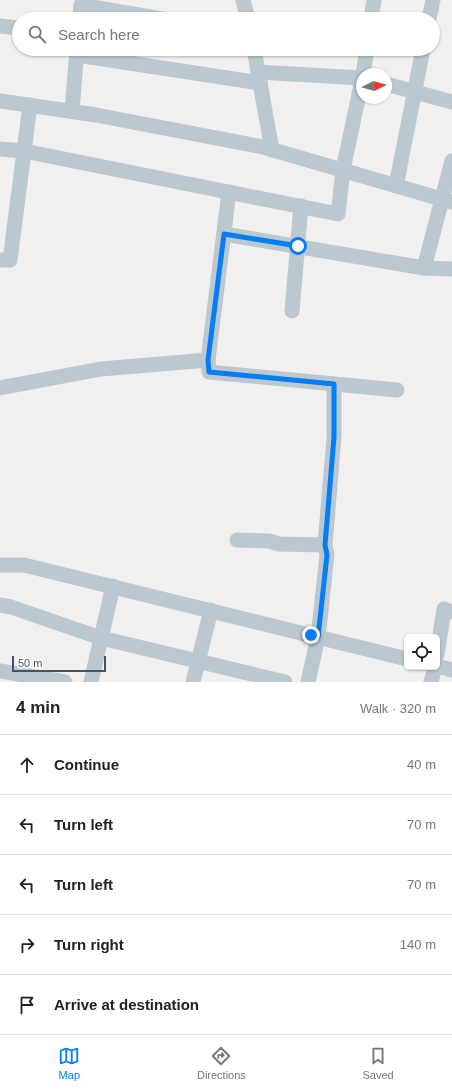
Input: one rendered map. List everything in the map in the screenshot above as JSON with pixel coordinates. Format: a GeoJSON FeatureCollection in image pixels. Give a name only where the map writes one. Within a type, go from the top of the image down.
{"type":"FeatureCollection","features":[{"type":"Feature","properties":{"kind":"street"},"geometry":{"type":"LineString","coordinates":[[243,0],[246,12]]}},
{"type":"Feature","properties":{"kind":"street"},"geometry":{"type":"LineString","coordinates":[[372,12],[374,0]]}},
{"type":"Feature","properties":{"kind":"street"},"geometry":{"type":"LineString","coordinates":[[430,12],[433,0]]}},
{"type":"Feature","properties":{"kind":"street"},"geometry":{"type":"LineString","coordinates":[[80,12],[81,5],[122,12]]}},
{"type":"Feature","properties":{"kind":"street"},"geometry":{"type":"LineString","coordinates":[[0,26],[12,27]]}},
{"type":"Feature","properties":{"kind":"street"},"geometry":{"type":"LineString","coordinates":[[72,111],[77,56]]}},
{"type":"Feature","properties":{"kind":"street"},"geometry":{"type":"LineString","coordinates":[[106,56],[259,77],[356,79]]}},
{"type":"Feature","properties":{"kind":"street"},"geometry":{"type":"LineString","coordinates":[[255,56],[272,150]]}},
{"type":"Feature","properties":{"kind":"street"},"geometry":{"type":"LineString","coordinates":[[364,68],[366,56]]}},
{"type":"Feature","properties":{"kind":"street"},"geometry":{"type":"LineString","coordinates":[[396,186],[422,56]]}},
{"type":"Feature","properties":{"kind":"street"},"geometry":{"type":"LineString","coordinates":[[392,86],[452,102]]}},
{"type":"Feature","properties":{"kind":"street"},"geometry":{"type":"LineString","coordinates":[[0,100],[72,111],[248,144],[447,201]]}},
{"type":"Feature","properties":{"kind":"street"},"geometry":{"type":"LineString","coordinates":[[0,149],[24,151],[338,214],[343,170],[357,104]]}},
{"type":"Feature","properties":{"kind":"street"},"geometry":{"type":"LineString","coordinates":[[0,260],[10,260],[30,105]]}},
{"type":"Feature","properties":{"kind":"street"},"geometry":{"type":"LineString","coordinates":[[424,268],[447,201],[452,161]]}},
{"type":"Feature","properties":{"kind":"street"},"geometry":{"type":"LineString","coordinates":[[229,192],[208,360],[209,372],[397,390]]}},
{"type":"Feature","properties":{"kind":"street"},"geometry":{"type":"LineString","coordinates":[[292,311],[301,206]]}},
{"type":"Feature","properties":{"kind":"street"},"geometry":{"type":"LineString","coordinates":[[224,234],[424,268],[452,269]]}},
{"type":"Feature","properties":{"kind":"street"},"geometry":{"type":"LineString","coordinates":[[0,388],[101,369],[208,360]]}},
{"type":"Feature","properties":{"kind":"street"},"geometry":{"type":"LineString","coordinates":[[308,682],[318,637],[327,555],[325,545],[334,437],[334,384]]}},
{"type":"Feature","properties":{"kind":"street"},"geometry":{"type":"LineString","coordinates":[[237,540],[269,541],[279,544],[325,545]]}},
{"type":"Feature","properties":{"kind":"street"},"geometry":{"type":"LineString","coordinates":[[0,565],[24,564],[404,658]]}},
{"type":"Feature","properties":{"kind":"street"},"geometry":{"type":"LineString","coordinates":[[91,682],[113,586]]}},
{"type":"Feature","properties":{"kind":"street"},"geometry":{"type":"LineString","coordinates":[[0,605],[12,607],[101,638],[285,682]]}},
{"type":"Feature","properties":{"kind":"street"},"geometry":{"type":"LineString","coordinates":[[193,682],[210,610]]}},
{"type":"Feature","properties":{"kind":"street"},"geometry":{"type":"LineString","coordinates":[[440,636],[444,610],[452,612]]}},
{"type":"Feature","properties":{"kind":"street"},"geometry":{"type":"LineString","coordinates":[[440,668],[452,670]]}},
{"type":"Feature","properties":{"kind":"street"},"geometry":{"type":"LineString","coordinates":[[431,682],[435,670]]}},
{"type":"Feature","properties":{"kind":"street"},"geometry":{"type":"LineString","coordinates":[[0,671],[65,682]]}},
{"type":"Feature","properties":{"kind":"route"},"geometry":{"type":"LineString","coordinates":[[298,246],[224,234],[208,360],[209,372],[334,384],[334,437],[325,545],[327,555],[318,637],[311,635]]}}]}
